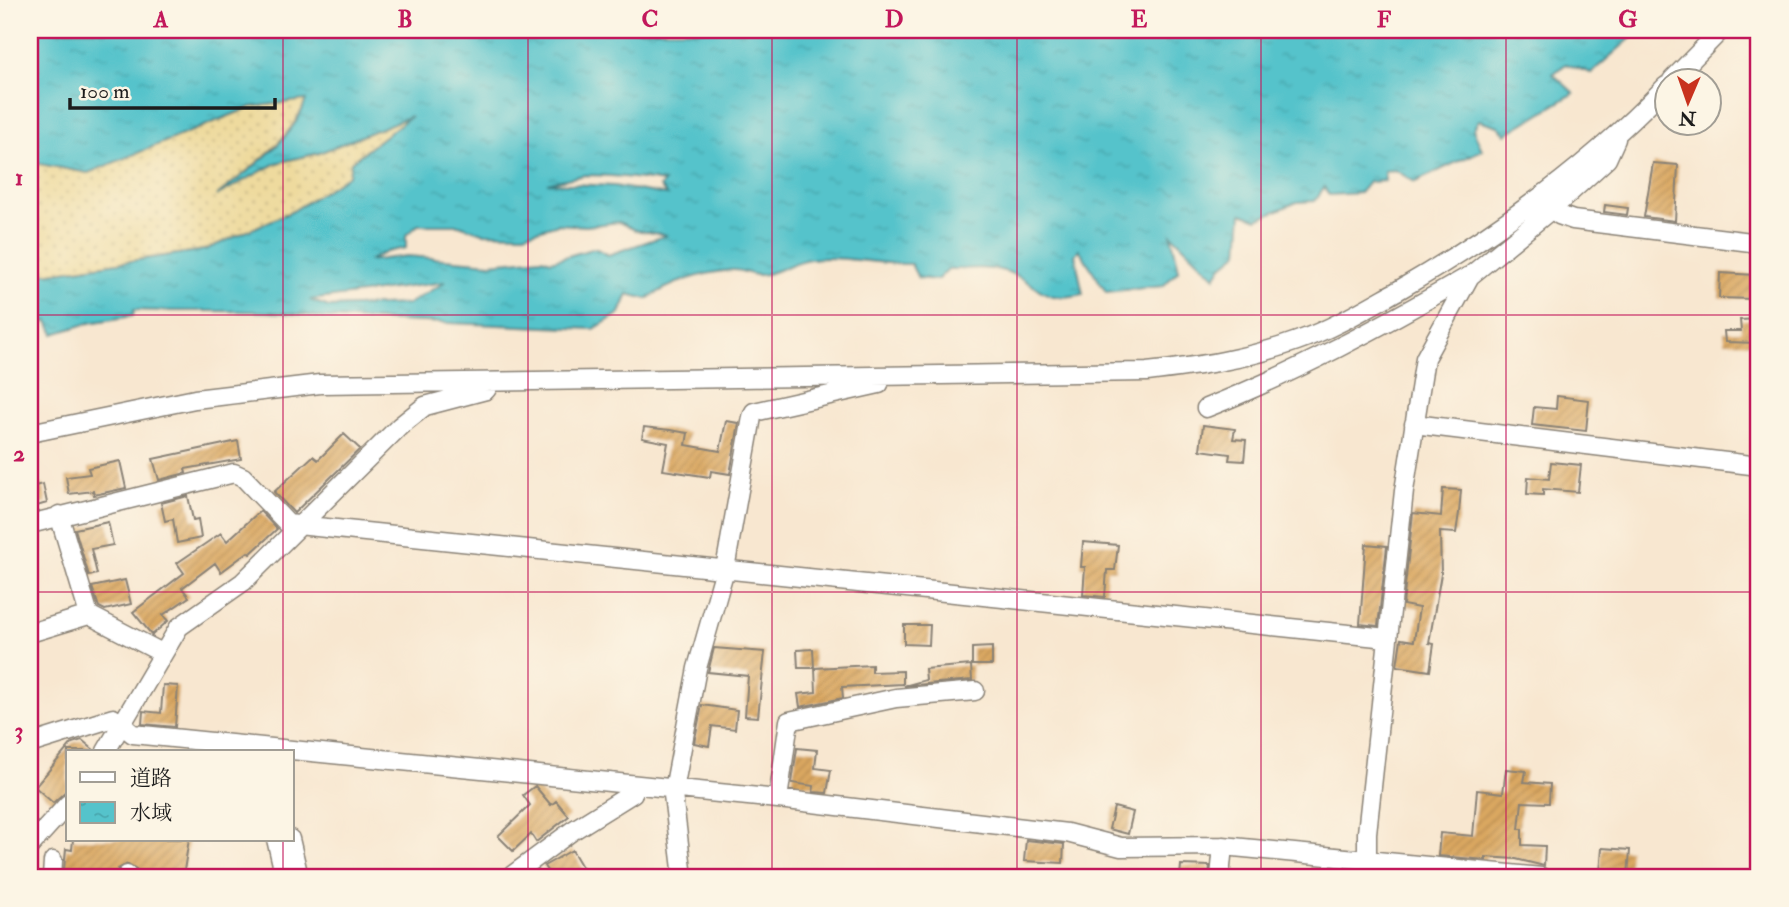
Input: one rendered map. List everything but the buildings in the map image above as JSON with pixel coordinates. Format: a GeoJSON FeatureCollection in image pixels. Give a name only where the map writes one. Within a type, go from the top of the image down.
{"type":"FeatureCollection","features":[{"type":"Feature","properties":{"kind":"street"},"geometry":{"type":"LineString","coordinates":[[1686,66],[1721,30]]}},
{"type":"Feature","properties":{"kind":"street"},"geometry":{"type":"LineString","coordinates":[[30,433],[195,399],[320,384],[1147,372],[1221,364],[1299,341],[1364,310],[1447,262],[1546,193],[1652,100]]}},
{"type":"Feature","properties":{"kind":"street"},"geometry":{"type":"LineString","coordinates":[[1206,408],[1269,383],[1370,333],[1470,276],[1553,208],[1607,159],[1617,142],[1615,135]]}},
{"type":"Feature","properties":{"kind":"street"},"geometry":{"type":"LineString","coordinates":[[1553,208],[1559,215],[1573,220],[1759,243]]}},
{"type":"Feature","properties":{"kind":"street"},"geometry":{"type":"LineString","coordinates":[[1367,860],[1387,638],[1425,358],[1470,276]]}},
{"type":"Feature","properties":{"kind":"street"},"geometry":{"type":"LineString","coordinates":[[683,877],[675,789],[698,668],[725,569],[754,412],[879,384],[883,376]]}},
{"type":"Feature","properties":{"kind":"street"},"geometry":{"type":"LineString","coordinates":[[107,750],[179,627],[243,582],[400,426],[425,406],[486,390],[491,383]]}},
{"type":"Feature","properties":{"kind":"street"},"geometry":{"type":"LineString","coordinates":[[1414,425],[1759,466]]}},
{"type":"Feature","properties":{"kind":"street"},"geometry":{"type":"LineString","coordinates":[[30,524],[234,473],[243,477],[288,524],[1387,638]]}},
{"type":"Feature","properties":{"kind":"street"},"geometry":{"type":"LineString","coordinates":[[59,515],[89,615]]}},
{"type":"Feature","properties":{"kind":"street"},"geometry":{"type":"LineString","coordinates":[[30,633],[89,615],[162,653]]}},
{"type":"Feature","properties":{"kind":"street"},"geometry":{"type":"LineString","coordinates":[[778,799],[789,721],[896,698],[975,691]]}},
{"type":"Feature","properties":{"kind":"street"},"geometry":{"type":"LineString","coordinates":[[30,744],[113,718],[132,734],[264,749]]}},
{"type":"Feature","properties":{"kind":"street"},"geometry":{"type":"LineString","coordinates":[[294,752],[778,799],[1067,833],[1121,847],[1223,846],[1541,877]]}},
{"type":"Feature","properties":{"kind":"street"},"geometry":{"type":"LineString","coordinates":[[510,877],[572,831],[634,793],[636,785]]}},
{"type":"Feature","properties":{"kind":"street"},"geometry":{"type":"LineString","coordinates":[[30,846],[66,806]]}},
{"type":"Feature","properties":{"kind":"street"},"geometry":{"type":"LineString","coordinates":[[276,841],[285,877]]}},
{"type":"Feature","properties":{"kind":"street"},"geometry":{"type":"LineString","coordinates":[[290,841],[299,877]]}},
{"type":"Feature","properties":{"kind":"street"},"geometry":{"type":"LineString","coordinates":[[1220,877],[1223,846]]}},
{"type":"Feature","properties":{"kind":"street"},"geometry":{"type":"LineString","coordinates":[[1367,860],[1385,877]]}},
{"type":"Feature","properties":{"kind":"sand"},"geometry":{"type":"Polygon","coordinates":[[[307,99],[300,114],[281,140],[220,193],[276,163],[319,153],[414,114],[351,162],[350,175],[293,211],[205,250],[30,276],[30,166],[35,163],[88,173],[251,107],[307,99]]]}},
{"type":"Feature","properties":{"kind":"water"},"geometry":{"type":"Polygon","coordinates":[[[30,30],[1640,30],[1591,73],[1566,64],[1553,74],[1574,93],[1506,134],[1498,126],[1479,120],[1473,129],[1482,150],[1415,182],[1395,170],[1384,171],[1385,181],[1369,182],[1360,193],[1329,195],[1324,187],[1315,201],[1297,202],[1257,219],[1242,213],[1239,252],[1222,266],[1215,277],[1171,234],[1179,270],[1163,286],[1106,292],[1079,249],[1075,255],[1083,294],[1058,297],[1042,292],[1008,272],[994,269],[948,269],[937,280],[918,278],[911,264],[824,258],[804,260],[765,274],[756,275],[735,270],[710,273],[677,283],[647,299],[628,294],[620,313],[594,329],[324,318],[255,311],[134,310],[133,316],[89,323],[54,334],[48,321],[30,326],[30,276],[205,250],[293,211],[349,175],[351,162],[411,116],[319,153],[276,163],[216,196],[281,142],[300,115],[306,100],[251,107],[88,173],[35,163],[30,166],[30,30]],[[585,175],[547,183],[614,186],[667,195],[660,187],[664,182],[585,175]],[[619,222],[586,226],[558,224],[524,234],[482,233],[459,225],[418,225],[406,235],[406,248],[386,252],[368,261],[407,256],[491,263],[542,258],[551,261],[595,248],[608,255],[667,235],[635,230],[619,222]],[[445,282],[310,300],[329,307],[408,304],[445,282]]]}}]}
